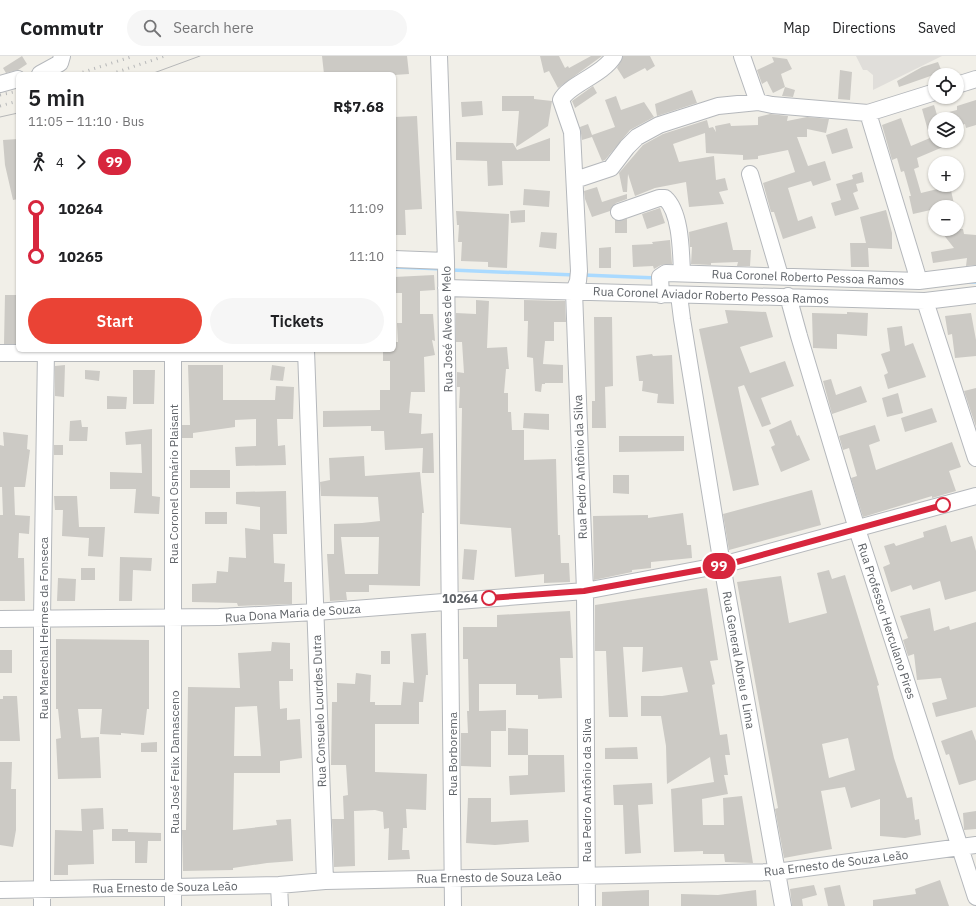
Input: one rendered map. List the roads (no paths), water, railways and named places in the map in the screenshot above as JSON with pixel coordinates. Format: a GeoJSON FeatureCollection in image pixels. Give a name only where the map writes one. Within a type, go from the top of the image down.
{"type":"FeatureCollection","features":[{"type":"Feature","properties":{"kind":"street","name":"Rua José Alves de Melo"},"geometry":{"type":"LineString","coordinates":[[439,56],[446,273],[451,601]]}},
{"type":"Feature","properties":{"kind":"street","name":"Rua Pedro Antônio da Silva"},"geometry":{"type":"LineString","coordinates":[[587,906],[584,591],[575,180],[572,132],[561,100],[566,93],[603,68],[614,56]]}},
{"type":"Feature","properties":{"kind":"street"},"geometry":{"type":"LineString","coordinates":[[742,56],[758,102]]}},
{"type":"Feature","properties":{"kind":"street"},"geometry":{"type":"LineString","coordinates":[[43,72],[61,60]]}},
{"type":"Feature","properties":{"kind":"street"},"geometry":{"type":"LineString","coordinates":[[964,83],[976,79]]}},
{"type":"Feature","properties":{"kind":"street"},"geometry":{"type":"LineString","coordinates":[[0,84],[16,80]]}},
{"type":"Feature","properties":{"kind":"street"},"geometry":{"type":"LineString","coordinates":[[575,180],[611,168],[627,147],[638,137],[659,125],[718,106],[758,102],[772,105],[868,113],[928,94]]}},
{"type":"Feature","properties":{"kind":"street"},"geometry":{"type":"LineString","coordinates":[[868,113],[919,281]]}},
{"type":"Feature","properties":{"kind":"street"},"geometry":{"type":"LineString","coordinates":[[750,174],[780,276]]}},
{"type":"Feature","properties":{"kind":"street"},"geometry":{"type":"LineString","coordinates":[[618,212],[659,198],[666,198],[670,202],[674,211],[682,250],[682,273]]}},
{"type":"Feature","properties":{"kind":"street"},"geometry":{"type":"LineString","coordinates":[[396,260],[446,273]]}},
{"type":"Feature","properties":{"kind":"street","name":"Rua Coronel Aviador Roberto Pessoa Ramos"},"geometry":{"type":"LineString","coordinates":[[446,273],[660,286],[679,295],[788,296],[925,301],[976,295]]}},
{"type":"Feature","properties":{"kind":"street","name":"Rua Coronel Roberto Pessoa Ramos"},"geometry":{"type":"LineString","coordinates":[[660,286],[666,273],[919,281],[976,274]]}},
{"type":"Feature","properties":{"kind":"street","name":"Rua General Abreu e Lima"},"geometry":{"type":"LineString","coordinates":[[679,295],[722,566],[783,906]]}},
{"type":"Feature","properties":{"kind":"street","name":"Rua Professor Herculano Pires"},"geometry":{"type":"LineString","coordinates":[[788,296],[798,336],[857,530],[976,898]]}},
{"type":"Feature","properties":{"kind":"street"},"geometry":{"type":"LineString","coordinates":[[925,301],[976,458]]}},
{"type":"Feature","properties":{"kind":"street"},"geometry":{"type":"LineString","coordinates":[[0,353],[23,352]]}},
{"type":"Feature","properties":{"kind":"street","name":"Rua Marechal Hermes da Fonseca"},"geometry":{"type":"LineString","coordinates":[[42,906],[42,618],[46,352]]}},
{"type":"Feature","properties":{"kind":"street","name":"Rua Coronel Osmário Plaisant"},"geometry":{"type":"LineString","coordinates":[[173,352],[174,618]]}},
{"type":"Feature","properties":{"kind":"street","name":"Rua Consuelo Lourdes Dutra"},"geometry":{"type":"LineString","coordinates":[[306,352],[325,881]]}},
{"type":"Feature","properties":{"kind":"street","name":"Rua Dona Maria de Souza"},"geometry":{"type":"LineString","coordinates":[[0,619],[174,618],[316,612],[584,591],[722,566],[976,496]]}},
{"type":"Feature","properties":{"kind":"street","name":"Rua Borborema"},"geometry":{"type":"LineString","coordinates":[[451,601],[453,906]]}},
{"type":"Feature","properties":{"kind":"street","name":"Rua José Felix Damasceno"},"geometry":{"type":"LineString","coordinates":[[173,906],[174,618]]}},
{"type":"Feature","properties":{"kind":"street","name":"Rua Ernesto de Souza Leão"},"geometry":{"type":"LineString","coordinates":[[0,890],[279,885],[325,881],[452,878],[776,872],[976,845]]}},
{"type":"Feature","properties":{"kind":"street"},"geometry":{"type":"LineString","coordinates":[[279,885],[280,906]]}},
{"type":"Feature","properties":{"kind":"waterway"},"geometry":{"type":"LineString","coordinates":[[396,267],[443,269]]}},
{"type":"Feature","properties":{"kind":"waterway"},"geometry":{"type":"LineString","coordinates":[[451,270],[575,275]]}},
{"type":"Feature","properties":{"kind":"waterway"},"geometry":{"type":"LineString","coordinates":[[583,275],[657,278]]}},
{"type":"Feature","properties":{"kind":"waterway"},"geometry":{"type":"LineString","coordinates":[[969,282],[976,282]]}},
{"type":"Feature","properties":{"kind":"tram line"},"geometry":{"type":"LineString","coordinates":[[156,72],[200,56]]}},
{"type":"Feature","properties":{"kind":"tram line"},"geometry":{"type":"LineString","coordinates":[[0,117],[16,113]]}},
{"type":"Feature","properties":{"kind":"railway"},"geometry":{"type":"LineString","coordinates":[[83,72],[134,56]]}},
{"type":"Feature","properties":{"kind":"railway"},"geometry":{"type":"LineString","coordinates":[[117,72],[165,56]]}},
{"type":"Feature","properties":{"kind":"railway"},"geometry":{"type":"LineString","coordinates":[[0,95],[16,91]]}},
{"type":"Feature","properties":{"kind":"railway"},"geometry":{"type":"LineString","coordinates":[[0,106],[16,102]]}},
{"type":"Feature","properties":{"kind":"place","name":"10264"},"geometry":{"type":"Point","coordinates":[489,598]}}]}
